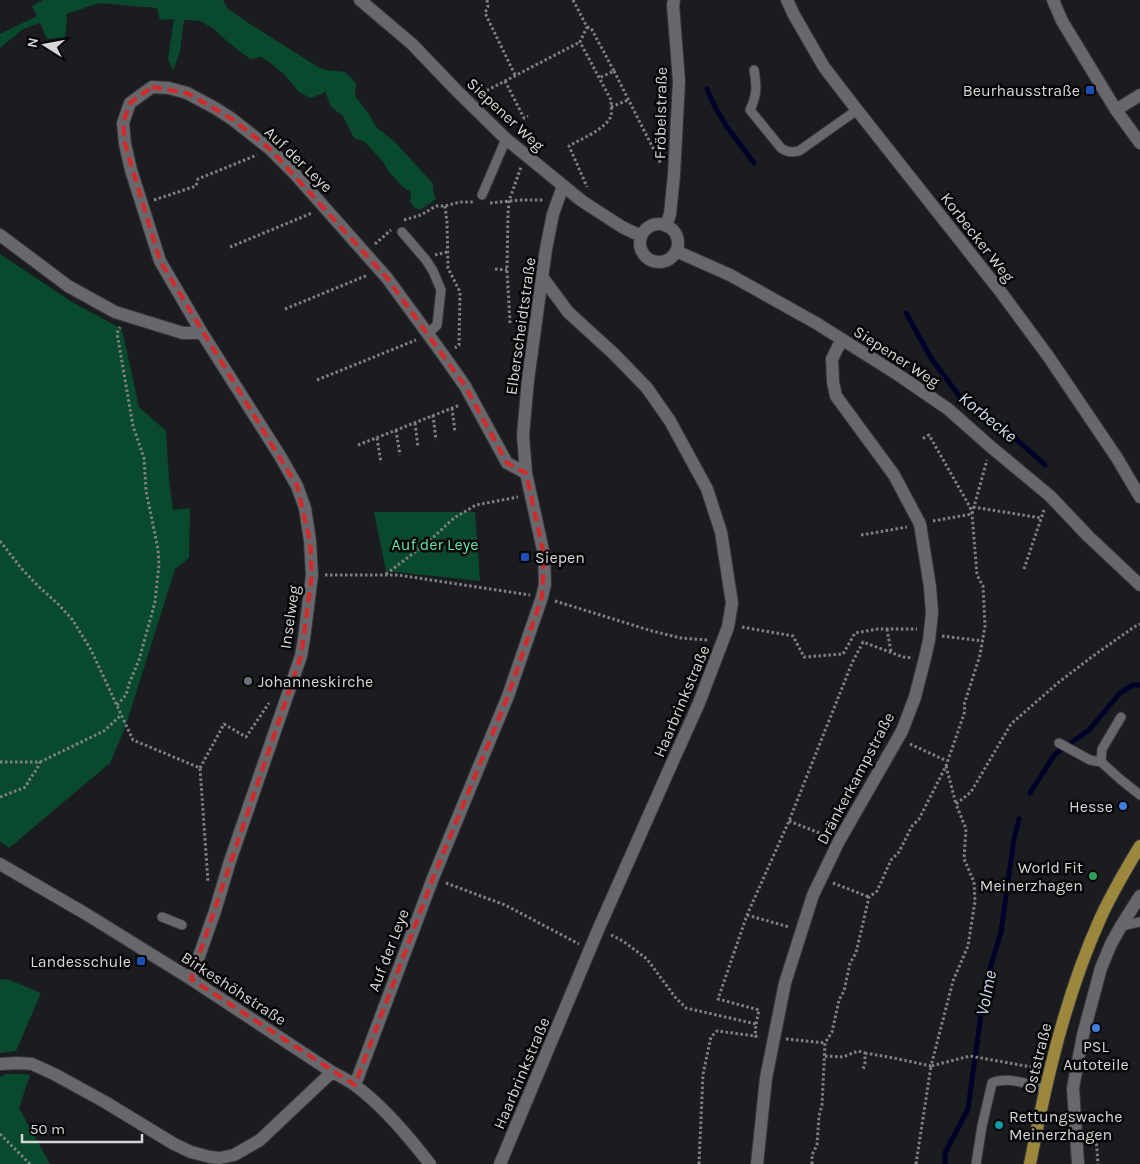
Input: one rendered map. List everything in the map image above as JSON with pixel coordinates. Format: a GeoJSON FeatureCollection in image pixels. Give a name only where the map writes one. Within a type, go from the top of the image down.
{"type":"FeatureCollection","features":[{"type":"Feature","properties":{"kind":"main road","name":"Oststraße"},"geometry":{"type":"LineString","coordinates":[[1030,1164],[1050,1070],[1070,996],[1100,918],[1140,846]]}},
{"type":"Feature","properties":{"kind":"street","name":"Siepener Weg"},"geometry":{"type":"LineString","coordinates":[[360,0],[412,44],[458,92],[525,155],[582,201],[622,227],[641,236]]}},
{"type":"Feature","properties":{"kind":"street","name":"Fröbelstraße"},"geometry":{"type":"LineString","coordinates":[[666,226],[670,214],[673,189],[679,81],[674,0]]}},
{"type":"Feature","properties":{"kind":"street","name":"Korbecker Weg"},"geometry":{"type":"LineString","coordinates":[[787,0],[824,67],[1000,291],[1048,356],[1117,458],[1140,497]]}},
{"type":"Feature","properties":{"kind":"street"},"geometry":{"type":"LineString","coordinates":[[1053,0],[1062,20],[1116,110],[1140,143]]}},
{"type":"Feature","properties":{"kind":"street","name":"Auf der Leye"},"geometry":{"type":"LineString","coordinates":[[186,306],[160,261],[141,204],[125,144],[123,123],[130,103],[152,87],[169,88],[187,93],[215,108],[270,149],[294,173],[377,267],[444,356],[472,400],[507,463],[526,473],[531,494],[544,555],[545,584],[542,597],[508,696],[433,878],[355,1085]]}},
{"type":"Feature","properties":{"kind":"street"},"geometry":{"type":"LineString","coordinates":[[1116,110],[1140,95]]}},
{"type":"Feature","properties":{"kind":"street","name":"Elberscheidtstraße"},"geometry":{"type":"LineString","coordinates":[[526,473],[522,436],[528,380],[546,248],[556,201],[563,186]]}},
{"type":"Feature","properties":{"kind":"street"},"geometry":{"type":"LineString","coordinates":[[659,224],[666,226],[676,236],[676,251],[671,258],[663,262],[654,262],[642,252],[641,236],[651,226],[659,224]]}},
{"type":"Feature","properties":{"kind":"street"},"geometry":{"type":"LineString","coordinates":[[0,235],[68,286],[115,312],[183,333],[202,333]]}},
{"type":"Feature","properties":{"kind":"street","name":"Siepener Weg"},"geometry":{"type":"LineString","coordinates":[[676,251],[730,275],[842,339],[948,409],[1050,496],[1140,586]]}},
{"type":"Feature","properties":{"kind":"street","name":"Haarbrinkstraße"},"geometry":{"type":"LineString","coordinates":[[500,1164],[598,930],[699,703],[724,641],[729,625],[732,603],[721,532],[707,489],[670,421],[647,388],[614,354],[568,312],[543,278]]}},
{"type":"Feature","properties":{"kind":"street","name":"Inselweg"},"geometry":{"type":"LineString","coordinates":[[186,306],[269,437],[297,486],[305,508],[310,541],[312,575],[301,656],[191,979]]}},
{"type":"Feature","properties":{"kind":"street","name":"Dränkerkampstraße"},"geometry":{"type":"LineString","coordinates":[[757,1164],[766,1078],[785,983],[801,931],[813,894],[839,841],[898,738],[915,697],[925,658],[932,613],[930,586],[920,524],[894,475],[836,396],[832,359],[842,339]]}},
{"type":"Feature","properties":{"kind":"street","name":"Birkeshöhstraße"},"geometry":{"type":"LineString","coordinates":[[0,864],[86,914],[191,979],[332,1072],[355,1085],[379,1106],[430,1164]]}},
{"type":"Feature","properties":{"kind":"street"},"geometry":{"type":"LineString","coordinates":[[1078,1164],[1073,1088],[1082,1035],[1101,968],[1111,944],[1140,896]]}},
{"type":"Feature","properties":{"kind":"street"},"geometry":{"type":"LineString","coordinates":[[1082,962],[1101,968]]}},
{"type":"Feature","properties":{"kind":"street"},"geometry":{"type":"LineString","coordinates":[[0,1064],[32,1064],[105,1102],[174,1144],[191,1152],[220,1158],[234,1155],[260,1140],[332,1072]]}},
{"type":"Feature","properties":{"kind":"lane"},"geometry":{"type":"LineString","coordinates":[[754,70],[756,84],[755,100],[750,110],[786,152],[799,151],[857,110]]}},
{"type":"Feature","properties":{"kind":"lane"},"geometry":{"type":"LineString","coordinates":[[481,200],[506,139]]}},
{"type":"Feature","properties":{"kind":"lane"},"geometry":{"type":"LineString","coordinates":[[402,232],[426,260],[441,290],[437,325],[428,335]]}},
{"type":"Feature","properties":{"kind":"lane"},"geometry":{"type":"LineString","coordinates":[[1101,762],[1102,749],[1121,717]]}},
{"type":"Feature","properties":{"kind":"lane"},"geometry":{"type":"LineString","coordinates":[[1059,743],[1090,760],[1101,762],[1140,794]]}},
{"type":"Feature","properties":{"kind":"lane"},"geometry":{"type":"LineString","coordinates":[[162,917],[182,925]]}},
{"type":"Feature","properties":{"kind":"lane"},"geometry":{"type":"LineString","coordinates":[[1121,926],[1140,922]]}},
{"type":"Feature","properties":{"kind":"lane"},"geometry":{"type":"LineString","coordinates":[[976,1164],[992,1083],[998,1080],[1017,1082],[1046,1089]]}},
{"type":"Feature","properties":{"kind":"path"},"geometry":{"type":"LineString","coordinates":[[487,0],[488,6],[485,13],[515,75]]}},
{"type":"Feature","properties":{"kind":"path"},"geometry":{"type":"LineString","coordinates":[[573,0],[587,27],[591,28],[614,71],[673,189]]}},
{"type":"Feature","properties":{"kind":"path"},"geometry":{"type":"LineString","coordinates":[[484,92],[580,42],[587,27]]}},
{"type":"Feature","properties":{"kind":"path"},"geometry":{"type":"LineString","coordinates":[[580,42],[611,100],[610,116],[604,126],[569,146],[587,187],[582,201]]}},
{"type":"Feature","properties":{"kind":"path"},"geometry":{"type":"LineString","coordinates":[[599,78],[614,71]]}},
{"type":"Feature","properties":{"kind":"path"},"geometry":{"type":"LineString","coordinates":[[505,81],[524,118],[528,116]]}},
{"type":"Feature","properties":{"kind":"path"},"geometry":{"type":"LineString","coordinates":[[611,107],[628,100]]}},
{"type":"Feature","properties":{"kind":"path"},"geometry":{"type":"LineString","coordinates":[[141,204],[196,186],[198,179],[270,149]]}},
{"type":"Feature","properties":{"kind":"path"},"geometry":{"type":"LineString","coordinates":[[510,323],[507,270],[509,201],[525,155]]}},
{"type":"Feature","properties":{"kind":"path"},"geometry":{"type":"LineString","coordinates":[[436,206],[481,200],[494,203],[519,200],[556,201]]}},
{"type":"Feature","properties":{"kind":"path"},"geometry":{"type":"LineString","coordinates":[[445,206],[448,268],[460,292],[460,345]]}},
{"type":"Feature","properties":{"kind":"path"},"geometry":{"type":"LineString","coordinates":[[230,247],[325,208]]}},
{"type":"Feature","properties":{"kind":"path"},"geometry":{"type":"LineString","coordinates":[[437,253],[448,252]]}},
{"type":"Feature","properties":{"kind":"path"},"geometry":{"type":"LineString","coordinates":[[285,310],[370,275],[377,267]]}},
{"type":"Feature","properties":{"kind":"path"},"geometry":{"type":"LineString","coordinates":[[495,270],[507,270]]}},
{"type":"Feature","properties":{"kind":"path"},"geometry":{"type":"LineString","coordinates":[[117,705],[126,695],[139,660],[155,602],[159,564],[158,549],[146,491],[144,458],[133,426],[117,333],[125,316]]}},
{"type":"Feature","properties":{"kind":"path"},"geometry":{"type":"LineString","coordinates":[[317,380],[428,335]]}},
{"type":"Feature","properties":{"kind":"path"},"geometry":{"type":"LineString","coordinates":[[358,445],[472,400]]}},
{"type":"Feature","properties":{"kind":"path"},"geometry":{"type":"LineString","coordinates":[[452,408],[455,432]]}},
{"type":"Feature","properties":{"kind":"path"},"geometry":{"type":"LineString","coordinates":[[433,415],[436,440]]}},
{"type":"Feature","properties":{"kind":"path"},"geometry":{"type":"LineString","coordinates":[[415,423],[418,447]]}},
{"type":"Feature","properties":{"kind":"path"},"geometry":{"type":"LineString","coordinates":[[396,430],[400,455]]}},
{"type":"Feature","properties":{"kind":"path"},"geometry":{"type":"LineString","coordinates":[[812,1164],[812,1155],[817,1145],[819,1116],[822,1105],[826,1043],[832,1032],[850,963],[856,953],[869,897],[877,891],[891,860],[899,852],[912,826],[919,819],[946,766],[966,711],[964,706],[983,641],[985,626],[982,586],[977,575],[970,507],[929,435],[922,439]]}},
{"type":"Feature","properties":{"kind":"path"},"geometry":{"type":"LineString","coordinates":[[377,438],[381,463]]}},
{"type":"Feature","properties":{"kind":"path"},"geometry":{"type":"LineString","coordinates":[[972,514],[991,447]]}},
{"type":"Feature","properties":{"kind":"path"},"geometry":{"type":"LineString","coordinates":[[384,575],[427,543],[454,518],[476,506],[531,494]]}},
{"type":"Feature","properties":{"kind":"path"},"geometry":{"type":"LineString","coordinates":[[1024,569],[1050,496]]}},
{"type":"Feature","properties":{"kind":"path"},"geometry":{"type":"LineString","coordinates":[[973,507],[1042,518]]}},
{"type":"Feature","properties":{"kind":"path"},"geometry":{"type":"LineString","coordinates":[[861,536],[972,514]]}},
{"type":"Feature","properties":{"kind":"path"},"geometry":{"type":"LineString","coordinates":[[0,541],[37,586],[72,619],[92,650],[133,740],[200,768]]}},
{"type":"Feature","properties":{"kind":"path"},"geometry":{"type":"LineString","coordinates":[[312,575],[398,575],[542,597],[652,632],[681,638],[724,641]]}},
{"type":"Feature","properties":{"kind":"path"},"geometry":{"type":"LineString","coordinates":[[956,804],[971,792],[1011,724],[1086,661],[1140,624]]}},
{"type":"Feature","properties":{"kind":"path"},"geometry":{"type":"LineString","coordinates":[[729,625],[793,636],[804,657],[843,654],[855,633],[878,629],[930,632],[983,641]]}},
{"type":"Feature","properties":{"kind":"path"},"geometry":{"type":"LineString","coordinates":[[887,629],[891,653]]}},
{"type":"Feature","properties":{"kind":"path"},"geometry":{"type":"LineString","coordinates":[[755,1036],[759,1010],[718,999],[747,915],[789,821],[852,663],[863,642],[903,658],[925,658]]}},
{"type":"Feature","properties":{"kind":"path"},"geometry":{"type":"LineString","coordinates":[[215,911],[209,901],[200,768],[224,724],[246,737],[280,687],[289,690]]}},
{"type":"Feature","properties":{"kind":"path"},"geometry":{"type":"LineString","coordinates":[[0,762],[40,762],[104,731],[121,714]]}},
{"type":"Feature","properties":{"kind":"path"},"geometry":{"type":"LineString","coordinates":[[898,738],[948,761]]}},
{"type":"Feature","properties":{"kind":"path"},"geometry":{"type":"LineString","coordinates":[[0,797],[26,787],[29,778],[37,770],[40,762]]}},
{"type":"Feature","properties":{"kind":"path"},"geometry":{"type":"LineString","coordinates":[[916,1164],[931,1066],[953,981],[968,946],[975,901],[974,882],[964,860],[966,829],[956,804],[946,766]]}},
{"type":"Feature","properties":{"kind":"path"},"geometry":{"type":"LineString","coordinates":[[789,821],[839,841]]}},
{"type":"Feature","properties":{"kind":"path"},"geometry":{"type":"LineString","coordinates":[[433,878],[505,906],[590,950]]}},
{"type":"Feature","properties":{"kind":"path"},"geometry":{"type":"LineString","coordinates":[[821,878],[869,897]]}},
{"type":"Feature","properties":{"kind":"path"},"geometry":{"type":"LineString","coordinates":[[747,915],[801,931]]}},
{"type":"Feature","properties":{"kind":"path"},"geometry":{"type":"LineString","coordinates":[[598,930],[623,941],[648,958],[686,1008],[756,1024]]}},
{"type":"Feature","properties":{"kind":"path"},"geometry":{"type":"LineString","coordinates":[[699,1164],[703,1074],[711,1037],[717,1031],[826,1043]]}},
{"type":"Feature","properties":{"kind":"path"},"geometry":{"type":"LineString","coordinates":[[825,1056],[843,1057],[858,1051],[931,1066],[970,1056],[1050,1070]]}},
{"type":"Feature","properties":{"kind":"path"},"geometry":{"type":"LineString","coordinates":[[863,1069],[866,1053]]}},
{"type":"Feature","properties":{"kind":"path"},"geometry":{"type":"LineString","coordinates":[[0,1134],[30,1164]]}},
{"type":"Feature","properties":{"kind":"highlighted area"},"geometry":{"type":"Polygon","coordinates":[[[152,87],[187,93],[232,119],[270,149],[387,278],[465,386],[507,463],[526,473],[544,555],[542,597],[508,696],[433,878],[355,1085],[191,979],[301,656],[312,575],[310,541],[297,486],[160,261],[125,144],[123,123],[130,103],[152,87]]]}},
{"type":"Feature","properties":{"kind":"green space"},"geometry":{"type":"Polygon","coordinates":[[[43,0],[223,0],[228,9],[318,67],[345,72],[356,83],[355,96],[376,127],[394,141],[433,184],[436,199],[420,210],[415,208],[410,202],[411,192],[403,187],[389,172],[383,162],[365,142],[354,138],[343,116],[331,107],[325,91],[310,98],[299,92],[285,75],[268,61],[261,57],[250,59],[214,29],[200,21],[184,20],[180,51],[173,71],[168,59],[174,19],[160,20],[157,8],[99,3],[66,14],[65,37],[47,39],[40,23],[23,29],[0,48],[0,34],[37,16],[32,6],[43,0]]]}},
{"type":"Feature","properties":{"kind":"green space"},"geometry":{"type":"Polygon","coordinates":[[[0,254],[72,302],[122,329],[139,407],[166,431],[173,510],[190,508],[189,558],[175,569],[125,728],[110,763],[9,848],[0,841],[0,254]]]}},
{"type":"Feature","properties":{"kind":"green space","name":"Auf der Leye"},"geometry":{"type":"Polygon","coordinates":[[[374,512],[475,512],[480,581],[386,571],[374,512]]]}},
{"type":"Feature","properties":{"kind":"green space"},"geometry":{"type":"Polygon","coordinates":[[[0,979],[10,980],[41,993],[16,1051],[0,1053],[0,979]]]}},
{"type":"Feature","properties":{"kind":"green space"},"geometry":{"type":"Polygon","coordinates":[[[6,1074],[30,1075],[19,1108],[50,1164],[0,1164],[0,1077],[6,1074]]]}},
{"type":"Feature","properties":{"kind":"waterway","name":"Korbecke"},"geometry":{"type":"LineString","coordinates":[[707,89],[727,127],[754,163]]}},
{"type":"Feature","properties":{"kind":"waterway","name":"Korbecke"},"geometry":{"type":"LineString","coordinates":[[906,313],[931,358],[960,397],[1008,432],[1045,465]]}},
{"type":"Feature","properties":{"kind":"waterway","name":"Volme"},"geometry":{"type":"LineString","coordinates":[[1030,793],[1055,754],[1089,730],[1120,693],[1133,685],[1140,685]]}},
{"type":"Feature","properties":{"kind":"waterway","name":"Volme"},"geometry":{"type":"LineString","coordinates":[[945,1164],[945,1153],[968,1109],[985,985],[1001,932],[1014,839],[1019,819]]}},
{"type":"Feature","properties":{"kind":"place","name":"Beurhausstraße"},"geometry":{"type":"Point","coordinates":[1090,90]}},
{"type":"Feature","properties":{"kind":"place","name":"Siepen"},"geometry":{"type":"Point","coordinates":[525,557]}},
{"type":"Feature","properties":{"kind":"place","name":"Johanneskirche"},"geometry":{"type":"Point","coordinates":[248,681]}},
{"type":"Feature","properties":{"kind":"place","name":"Hesse"},"geometry":{"type":"Point","coordinates":[1123,806]}},
{"type":"Feature","properties":{"kind":"place","name":"World Fit Meinerzhagen"},"geometry":{"type":"Point","coordinates":[1093,876]}},
{"type":"Feature","properties":{"kind":"place","name":"Landesschule"},"geometry":{"type":"Point","coordinates":[141,961]}},
{"type":"Feature","properties":{"kind":"place","name":"PSL Autoteile"},"geometry":{"type":"Point","coordinates":[1096,1028]}},
{"type":"Feature","properties":{"kind":"place","name":"Rettungswache Meinerzhagen"},"geometry":{"type":"Point","coordinates":[999,1125]}}]}
